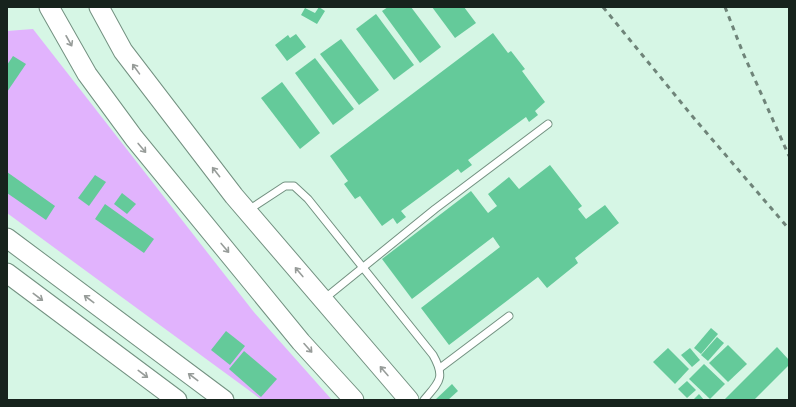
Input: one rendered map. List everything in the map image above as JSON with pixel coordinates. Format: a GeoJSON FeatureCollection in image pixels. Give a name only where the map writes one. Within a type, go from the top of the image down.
{"type":"FeatureCollection","features":[{"type":"Feature","properties":{"kind":"street"},"geometry":{"type":"LineString","coordinates":[[50,7],[87,74],[134,138],[302,342],[354,400]]}},
{"type":"Feature","properties":{"kind":"street"},"geometry":{"type":"LineString","coordinates":[[99,7],[123,51],[247,211],[409,400]]}},
{"type":"Feature","properties":{"kind":"street"},"geometry":{"type":"LineString","coordinates":[[7,238],[224,400]]}},
{"type":"Feature","properties":{"kind":"street"},"geometry":{"type":"LineString","coordinates":[[7,273],[177,400]]}},
{"type":"Feature","properties":{"kind":"lane"},"geometry":{"type":"LineString","coordinates":[[322,300],[435,209],[548,124]]}},
{"type":"Feature","properties":{"kind":"lane"},"geometry":{"type":"LineString","coordinates":[[247,211],[285,186],[294,186],[308,199],[433,355],[440,368],[441,378],[424,400]]}},
{"type":"Feature","properties":{"kind":"lane"},"geometry":{"type":"LineString","coordinates":[[440,368],[509,316]]}},
{"type":"Feature","properties":{"kind":"shaded area"},"geometry":{"type":"Polygon","coordinates":[[[33,29],[253,311],[332,400],[262,400],[7,213],[7,31],[33,29]]]}},
{"type":"Feature","properties":{"kind":"building"},"geometry":{"type":"Polygon","coordinates":[[[319,7],[325,11],[317,24],[301,15],[305,8],[315,13],[319,7]]]}},
{"type":"Feature","properties":{"kind":"building"},"geometry":{"type":"Polygon","coordinates":[[[388,7],[411,7],[441,47],[420,63],[382,11],[388,7]]]}},
{"type":"Feature","properties":{"kind":"building"},"geometry":{"type":"Polygon","coordinates":[[[432,7],[464,7],[476,23],[455,38],[432,7]]]}},
{"type":"Feature","properties":{"kind":"building"},"geometry":{"type":"Polygon","coordinates":[[[376,14],[414,65],[394,80],[356,29],[376,14]]]}},
{"type":"Feature","properties":{"kind":"building"},"geometry":{"type":"Polygon","coordinates":[[[493,33],[508,53],[511,51],[525,69],[522,71],[545,102],[535,111],[538,115],[529,122],[526,117],[468,160],[472,165],[461,173],[458,169],[401,211],[406,217],[397,224],[393,218],[382,226],[360,196],[355,199],[344,184],[348,181],[330,156],[493,33]]]}},
{"type":"Feature","properties":{"kind":"building"},"geometry":{"type":"Polygon","coordinates":[[[296,34],[306,47],[287,61],[275,45],[288,35],[290,38],[296,34]]]}},
{"type":"Feature","properties":{"kind":"building"},"geometry":{"type":"Polygon","coordinates":[[[341,39],[379,90],[359,105],[320,54],[341,39]]]}},
{"type":"Feature","properties":{"kind":"building"},"geometry":{"type":"Polygon","coordinates":[[[13,56],[26,64],[7,92],[7,65],[13,56]]]}},
{"type":"Feature","properties":{"kind":"building"},"geometry":{"type":"Polygon","coordinates":[[[315,58],[354,109],[333,125],[295,73],[315,58]]]}},
{"type":"Feature","properties":{"kind":"building"},"geometry":{"type":"Polygon","coordinates":[[[282,82],[320,133],[300,149],[261,98],[282,82]]]}},
{"type":"Feature","properties":{"kind":"building"},"geometry":{"type":"Polygon","coordinates":[[[550,165],[582,206],[578,209],[586,219],[605,205],[619,223],[575,258],[578,263],[547,288],[538,277],[449,345],[421,308],[500,247],[493,237],[412,299],[382,259],[471,191],[488,213],[497,206],[488,194],[509,177],[519,189],[550,165]]]}},
{"type":"Feature","properties":{"kind":"building"},"geometry":{"type":"Polygon","coordinates":[[[7,172],[55,206],[46,220],[7,193],[7,172]]]}},
{"type":"Feature","properties":{"kind":"building"},"geometry":{"type":"Polygon","coordinates":[[[95,175],[106,182],[89,206],[78,198],[95,175]]]}},
{"type":"Feature","properties":{"kind":"building"},"geometry":{"type":"Polygon","coordinates":[[[122,193],[136,204],[127,214],[114,204],[122,193]]]}},
{"type":"Feature","properties":{"kind":"building"},"geometry":{"type":"Polygon","coordinates":[[[105,204],[154,239],[144,253],[95,219],[105,204]]]}},
{"type":"Feature","properties":{"kind":"building"},"geometry":{"type":"Polygon","coordinates":[[[711,328],[718,334],[701,354],[694,348],[711,328]]]}},
{"type":"Feature","properties":{"kind":"building"},"geometry":{"type":"Polygon","coordinates":[[[226,331],[245,346],[230,365],[211,350],[226,331]]]}},
{"type":"Feature","properties":{"kind":"building"},"geometry":{"type":"Polygon","coordinates":[[[717,337],[724,343],[708,361],[701,355],[717,337]]]}},
{"type":"Feature","properties":{"kind":"building"},"geometry":{"type":"Polygon","coordinates":[[[728,345],[747,364],[728,382],[709,363],[728,345]]]}},
{"type":"Feature","properties":{"kind":"building"},"geometry":{"type":"Polygon","coordinates":[[[777,347],[789,360],[789,365],[754,400],[724,400],[777,347]]]}},
{"type":"Feature","properties":{"kind":"building"},"geometry":{"type":"Polygon","coordinates":[[[668,348],[689,369],[675,384],[653,362],[668,348]]]}},
{"type":"Feature","properties":{"kind":"building"},"geometry":{"type":"Polygon","coordinates":[[[690,348],[700,360],[692,367],[681,355],[690,348]]]}},
{"type":"Feature","properties":{"kind":"building"},"geometry":{"type":"Polygon","coordinates":[[[244,351],[277,379],[261,397],[229,369],[244,351]]]}},
{"type":"Feature","properties":{"kind":"building"},"geometry":{"type":"Polygon","coordinates":[[[704,364],[725,384],[710,399],[689,379],[704,364]]]}},
{"type":"Feature","properties":{"kind":"building"},"geometry":{"type":"Polygon","coordinates":[[[687,381],[696,390],[687,398],[678,389],[687,381]]]}},
{"type":"Feature","properties":{"kind":"building"},"geometry":{"type":"Polygon","coordinates":[[[452,384],[458,391],[448,400],[435,400],[452,384]]]}},
{"type":"Feature","properties":{"kind":"building"},"geometry":{"type":"Polygon","coordinates":[[[699,394],[704,400],[693,400],[699,394]]]}},
{"type":"Feature","properties":{"kind":"railway"},"geometry":{"type":"LineString","coordinates":[[603,7],[693,117],[789,229]]}},
{"type":"Feature","properties":{"kind":"railway"},"geometry":{"type":"LineString","coordinates":[[725,7],[743,53],[789,156]]}}]}
